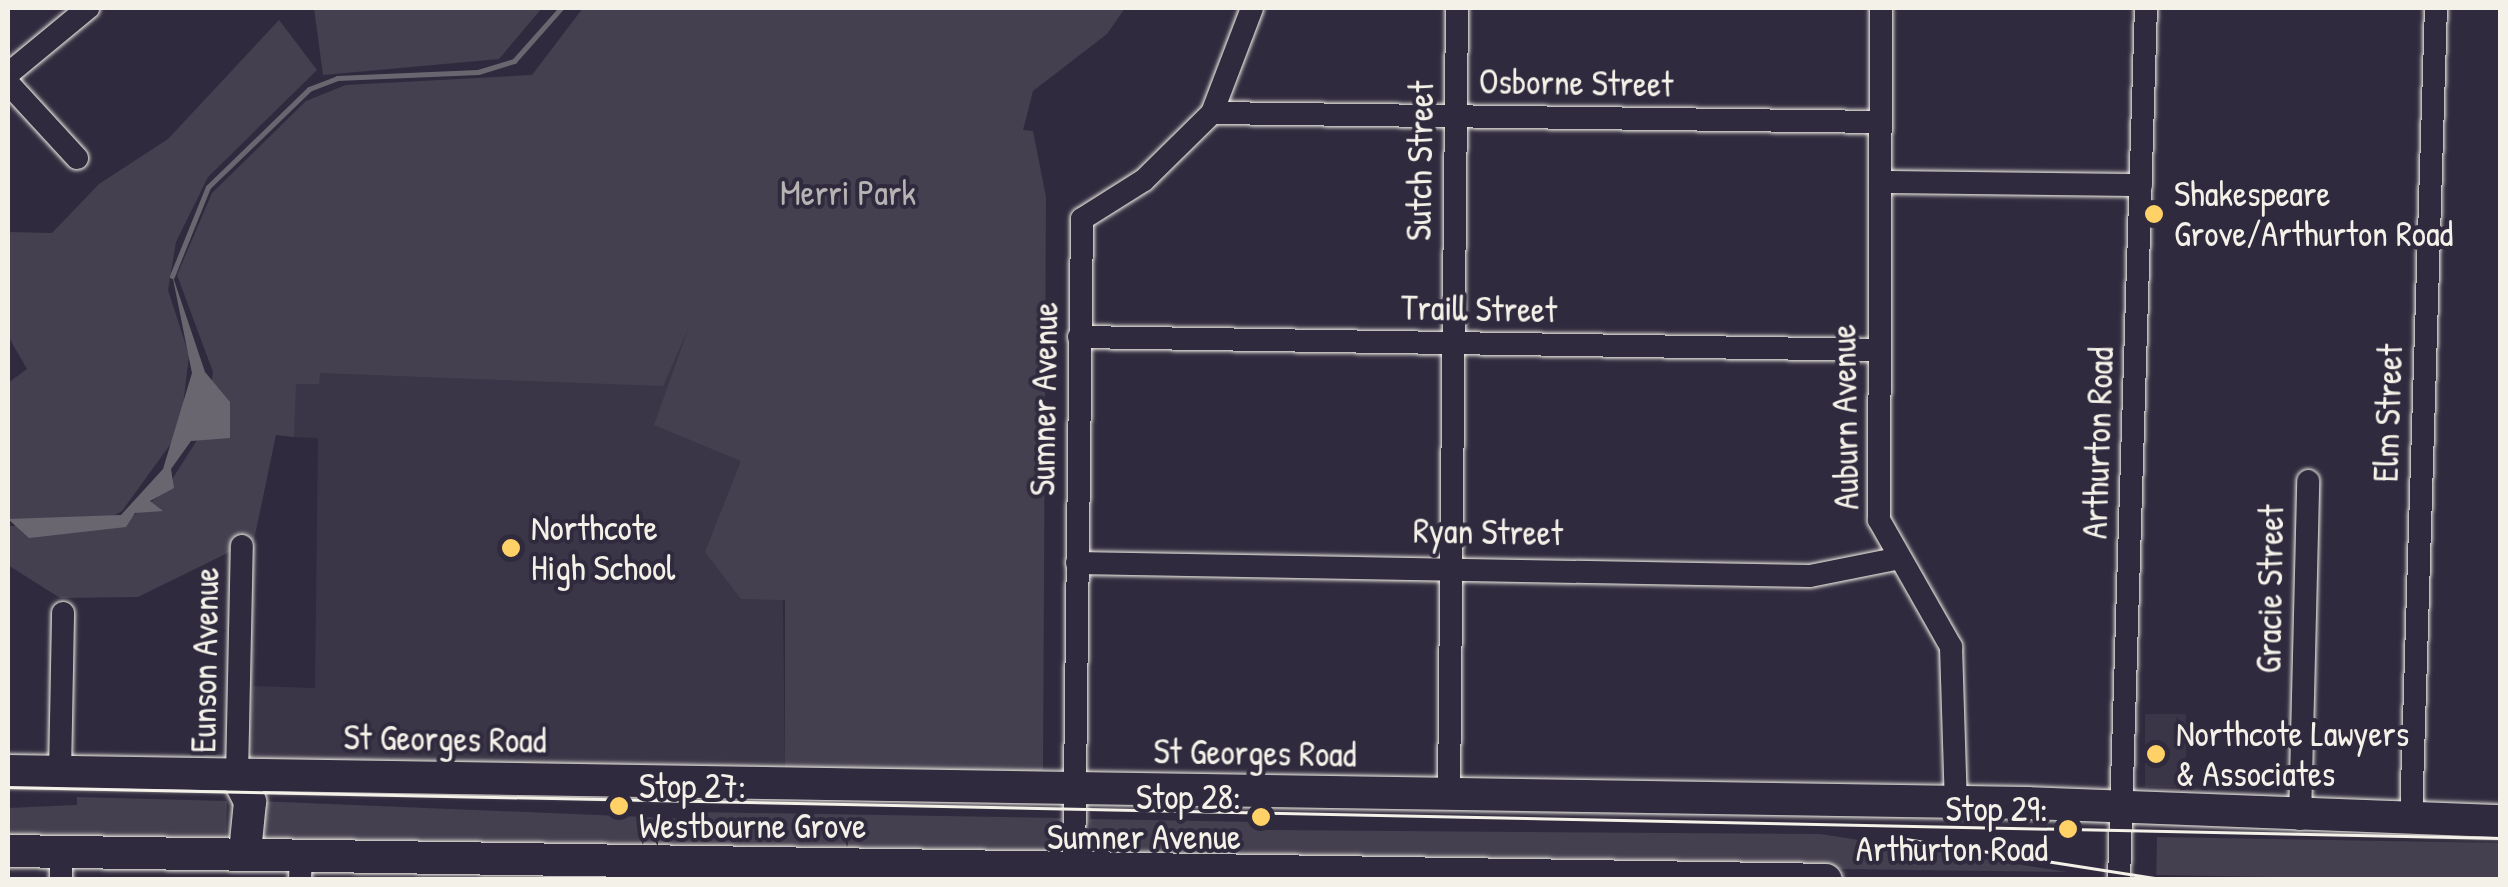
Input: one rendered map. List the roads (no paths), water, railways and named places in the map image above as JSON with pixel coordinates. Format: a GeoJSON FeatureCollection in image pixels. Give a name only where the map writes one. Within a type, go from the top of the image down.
{"type":"FeatureCollection","features":[{"type":"Feature","properties":{"kind":"highway","name":"St Georges Road"},"geometry":{"type":"LineString","coordinates":[[8,771],[1956,804],[2300,818],[2500,821]]}},
{"type":"Feature","properties":{"kind":"highway"},"geometry":{"type":"LineString","coordinates":[[237,776],[241,852]]}},
{"type":"Feature","properties":{"kind":"highway"},"geometry":{"type":"LineString","coordinates":[[8,851],[61,866],[241,852],[300,866],[699,870],[1074,866],[1826,880]]}},
{"type":"Feature","properties":{"kind":"street"},"geometry":{"type":"LineString","coordinates":[[8,74],[88,8]]}},
{"type":"Feature","properties":{"kind":"street","name":"Sumner Avenue"},"geometry":{"type":"LineString","coordinates":[[1074,866],[1083,213],[1144,180],[1212,113],[1252,8]]}},
{"type":"Feature","properties":{"kind":"street","name":"Sutch Street"},"geometry":{"type":"LineString","coordinates":[[1449,796],[1457,8]]}},
{"type":"Feature","properties":{"kind":"street","name":"Auburn Avenue"},"geometry":{"type":"LineString","coordinates":[[1881,8],[1879,520],[1896,559],[1943,620],[1951,646],[1956,804]]}},
{"type":"Feature","properties":{"kind":"street","name":"Arthurton Road"},"geometry":{"type":"LineString","coordinates":[[2119,880],[2146,8]]}},
{"type":"Feature","properties":{"kind":"street","name":"Elm Street"},"geometry":{"type":"LineString","coordinates":[[2411,820],[2436,8]]}},
{"type":"Feature","properties":{"kind":"street"},"geometry":{"type":"LineString","coordinates":[[8,83],[77,158]]}},
{"type":"Feature","properties":{"kind":"street","name":"Osborne Street"},"geometry":{"type":"LineString","coordinates":[[1212,113],[1880,122]]}},
{"type":"Feature","properties":{"kind":"street"},"geometry":{"type":"LineString","coordinates":[[1880,182],[2140,185]]}},
{"type":"Feature","properties":{"kind":"street","name":"Traill Street"},"geometry":{"type":"LineString","coordinates":[[1080,338],[1878,350]]}},
{"type":"Feature","properties":{"kind":"street","name":"Gracie Street"},"geometry":{"type":"LineString","coordinates":[[2300,818],[2308,481]]}},
{"type":"Feature","properties":{"kind":"street","name":"Eunson Avenue"},"geometry":{"type":"LineString","coordinates":[[237,776],[242,546]]}},
{"type":"Feature","properties":{"kind":"street","name":"Ryan Street"},"geometry":{"type":"LineString","coordinates":[[1077,563],[1449,566],[1810,576],[1896,559]]}},
{"type":"Feature","properties":{"kind":"street"},"geometry":{"type":"LineString","coordinates":[[60,772],[63,613]]}},
{"type":"Feature","properties":{"kind":"waterway"},"geometry":{"type":"LineString","coordinates":[[172,276],[208,187],[309,89],[337,78],[478,72],[514,61],[561,8]]}},
{"type":"Feature","properties":{"kind":"tram line"},"geometry":{"type":"LineString","coordinates":[[8,787],[2500,838]]}},
{"type":"Feature","properties":{"kind":"tram line"},"geometry":{"type":"LineString","coordinates":[[1893,837],[2169,880]]}},
{"type":"Feature","properties":{"kind":"place","name":"Shakespeare Grove/Arthurton Road"},"geometry":{"type":"Point","coordinates":[2154,214]}},
{"type":"Feature","properties":{"kind":"place","name":"Northcote High School"},"geometry":{"type":"Point","coordinates":[511,548]}},
{"type":"Feature","properties":{"kind":"place","name":"Northcote Lawyers & Associates"},"geometry":{"type":"Point","coordinates":[2156,754]}},
{"type":"Feature","properties":{"kind":"place","name":"Stop 27: Westbourne Grove"},"geometry":{"type":"Point","coordinates":[619,806]}},
{"type":"Feature","properties":{"kind":"place","name":"Stop 28: Sumner Avenue"},"geometry":{"type":"Point","coordinates":[1261,817]}},
{"type":"Feature","properties":{"kind":"place","name":"Stop 29: Arthurton Road"},"geometry":{"type":"Point","coordinates":[2068,829]}},
{"type":"Feature","properties":{"kind":"park label","name":"Merri Park"},"geometry":{"type":"Point","coordinates":[848,193]}}]}
